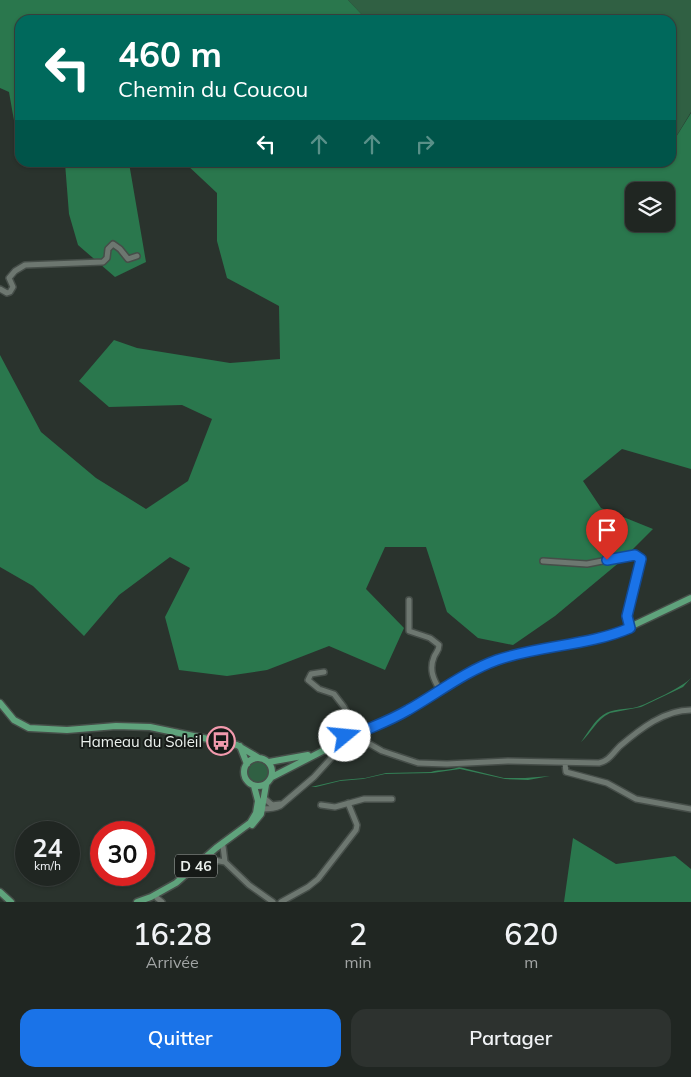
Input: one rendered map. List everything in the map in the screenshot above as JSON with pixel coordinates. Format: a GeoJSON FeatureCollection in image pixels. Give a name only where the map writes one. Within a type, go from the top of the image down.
{"type":"FeatureCollection","features":[{"type":"Feature","properties":{"kind":"main road"},"geometry":{"type":"LineString","coordinates":[[259,758],[252,759],[244,771],[245,779],[254,786],[260,787],[266,785],[272,777],[321,751],[403,713],[463,676],[496,661],[547,648],[608,636],[630,628],[691,598]]}},
{"type":"Feature","properties":{"kind":"main road"},"geometry":{"type":"LineString","coordinates":[[0,703],[14,720],[31,728],[67,730],[116,726],[150,727],[240,746],[269,762],[296,758],[321,751]]}},
{"type":"Feature","properties":{"kind":"main road"},"geometry":{"type":"LineString","coordinates":[[240,746],[247,764]]}},
{"type":"Feature","properties":{"kind":"main road"},"geometry":{"type":"LineString","coordinates":[[269,762],[272,769],[272,777]]}},
{"type":"Feature","properties":{"kind":"main road","name":"D 46"},"geometry":{"type":"LineString","coordinates":[[137,902],[176,883],[216,848],[246,826],[253,819],[266,785]]}},
{"type":"Feature","properties":{"kind":"main road","name":"D 46"},"geometry":{"type":"LineString","coordinates":[[145,902],[159,900],[223,846],[253,825],[262,809],[261,799],[254,786]]}},
{"type":"Feature","properties":{"kind":"main road"},"geometry":{"type":"LineString","coordinates":[[0,892],[11,902]]}},
{"type":"Feature","properties":{"kind":"street"},"geometry":{"type":"LineString","coordinates":[[0,289],[7,293],[10,292],[13,288],[9,278],[13,272],[24,266],[102,262],[108,258],[108,249],[113,244],[128,259],[137,256]]}},
{"type":"Feature","properties":{"kind":"street"},"geometry":{"type":"LineString","coordinates":[[543,561],[587,564],[633,555],[638,556],[641,562],[627,616],[630,628]]}},
{"type":"Feature","properties":{"kind":"street"},"geometry":{"type":"LineString","coordinates":[[409,600],[409,630],[412,633],[430,638],[439,645],[440,649],[435,656],[432,668],[434,680],[440,690]]}},
{"type":"Feature","properties":{"kind":"street"},"geometry":{"type":"LineString","coordinates":[[324,672],[310,675],[308,680],[319,690],[334,694],[344,707],[346,712],[344,722],[346,739]]}},
{"type":"Feature","properties":{"kind":"street"},"geometry":{"type":"LineString","coordinates":[[262,809],[274,809],[285,802],[314,777],[334,755],[357,738],[382,751],[418,763],[446,764],[508,761],[565,764],[603,762],[663,715],[679,710],[691,710]]}},
{"type":"Feature","properties":{"kind":"street"},"geometry":{"type":"LineString","coordinates":[[565,764],[566,772],[607,783],[636,799],[691,810]]}},
{"type":"Feature","properties":{"kind":"street"},"geometry":{"type":"LineString","coordinates":[[261,799],[272,805],[285,802]]}},
{"type":"Feature","properties":{"kind":"street"},"geometry":{"type":"LineString","coordinates":[[321,805],[335,807],[364,799],[392,799]]}},
{"type":"Feature","properties":{"kind":"street"},"geometry":{"type":"LineString","coordinates":[[281,902],[308,887],[318,879],[356,830],[357,825],[348,803]]}},
{"type":"Feature","properties":{"kind":"street"},"geometry":{"type":"LineString","coordinates":[[223,846],[225,862]]}},
{"type":"Feature","properties":{"kind":"street"},"geometry":{"type":"LineString","coordinates":[[208,860],[225,862],[249,885],[273,902]]}},
{"type":"Feature","properties":{"kind":"shaded area"},"geometry":{"type":"Polygon","coordinates":[[[0,0],[348,0],[362,15],[15,15],[15,126],[9,92],[0,88],[0,0]]]}},
{"type":"Feature","properties":{"kind":"shaded area"},"geometry":{"type":"Polygon","coordinates":[[[348,0],[691,0],[691,112],[676,137],[676,15],[362,15],[348,0]]]}},
{"type":"Feature","properties":{"kind":"shaded area"},"geometry":{"type":"Polygon","coordinates":[[[691,113],[691,469],[622,449],[583,481],[601,508],[653,529],[621,561],[555,616],[513,645],[478,638],[447,612],[426,547],[385,547],[366,589],[404,628],[385,670],[329,646],[267,670],[227,676],[179,670],[165,617],[190,568],[170,557],[119,595],[84,636],[33,586],[0,567],[0,355],[41,432],[96,478],[146,509],[188,481],[212,419],[182,405],[109,407],[79,381],[114,340],[137,348],[230,363],[280,359],[279,306],[227,278],[217,241],[217,193],[189,167],[676,167],[676,137],[691,113]]]}},
{"type":"Feature","properties":{"kind":"shaded area"},"geometry":{"type":"Polygon","coordinates":[[[65,167],[130,167],[146,262],[115,277],[78,245],[69,214],[65,167]]]}},
{"type":"Feature","properties":{"kind":"shaded area"},"geometry":{"type":"Polygon","coordinates":[[[691,678],[683,687],[641,707],[610,713],[601,719],[581,742],[603,715],[611,711],[633,708],[657,699],[691,678]]]}},
{"type":"Feature","properties":{"kind":"shaded area"},"geometry":{"type":"Polygon","coordinates":[[[258,760],[263,761],[269,767],[269,777],[263,783],[258,784],[253,783],[247,777],[246,772],[247,767],[253,761],[258,760]]]}},
{"type":"Feature","properties":{"kind":"shaded area"},"geometry":{"type":"Polygon","coordinates":[[[459,767],[504,778],[550,776],[528,780],[505,779],[460,769],[432,773],[385,774],[363,779],[340,781],[311,787],[341,780],[365,778],[386,773],[431,772],[459,767]]]}},
{"type":"Feature","properties":{"kind":"shaded area"},"geometry":{"type":"Polygon","coordinates":[[[573,838],[616,864],[675,856],[691,869],[691,902],[564,902],[573,838]]]}},
{"type":"Feature","properties":{"kind":"place","name":"Hameau du Soleil"},"geometry":{"type":"Point","coordinates":[221,741]}},
{"type":"Feature","properties":{"kind":"route"},"geometry":{"type":"LineString","coordinates":[[345,736],[346,739],[395,717],[458,678],[496,661],[608,636],[630,628],[627,616],[641,559],[635,555],[607,560]]}}]}
